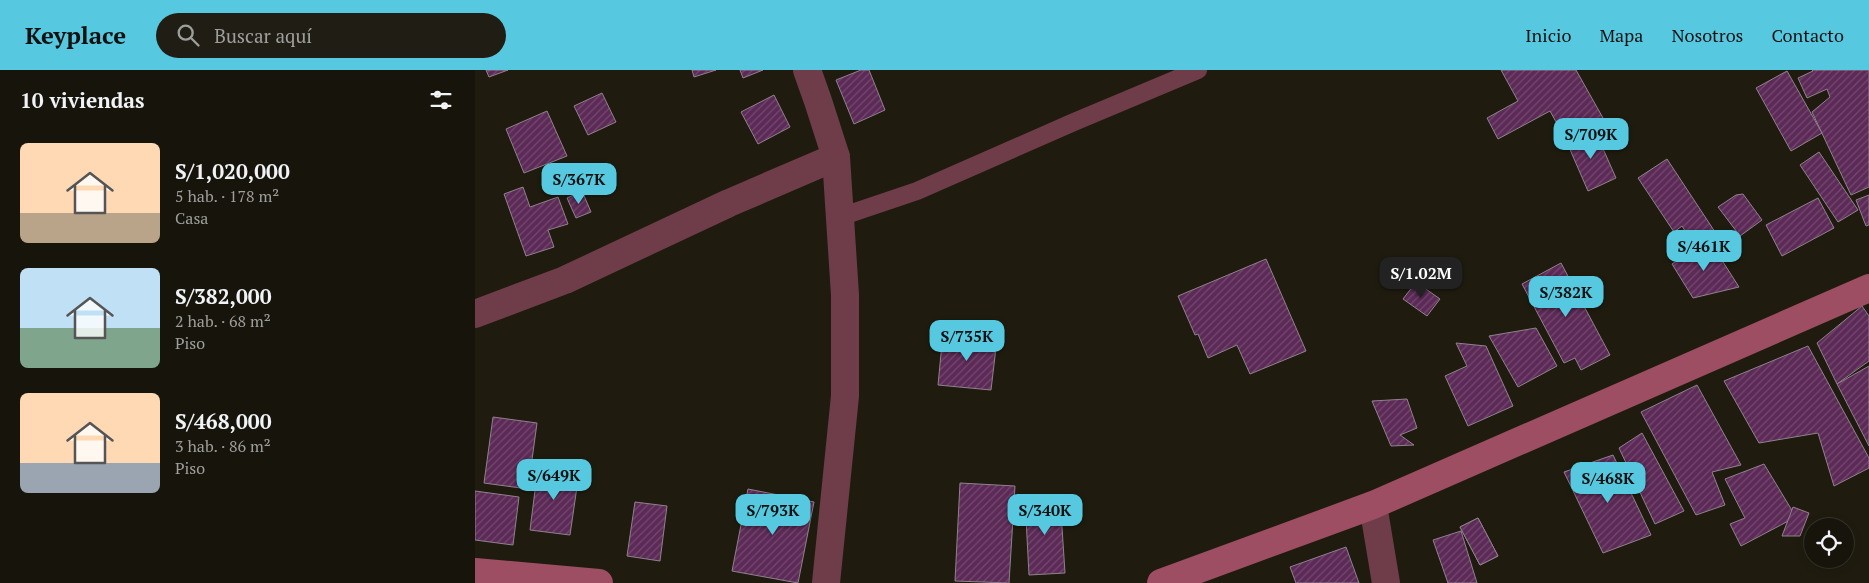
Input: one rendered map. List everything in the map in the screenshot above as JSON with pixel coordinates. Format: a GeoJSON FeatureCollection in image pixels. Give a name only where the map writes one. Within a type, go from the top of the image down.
{"type":"FeatureCollection","features":[{"type":"Feature","properties":{"kind":"street"},"geometry":{"type":"LineString","coordinates":[[807,70],[819,100],[835,157],[845,295],[845,396],[826,583]]}},
{"type":"Feature","properties":{"kind":"street"},"geometry":{"type":"LineString","coordinates":[[475,314],[565,280],[729,203],[835,157]]}},
{"type":"Feature","properties":{"kind":"street"},"geometry":{"type":"LineString","coordinates":[[1161,583],[1373,505],[1869,288]]}},
{"type":"Feature","properties":{"kind":"street"},"geometry":{"type":"LineString","coordinates":[[1373,505],[1385,583]]}},
{"type":"Feature","properties":{"kind":"street"},"geometry":{"type":"LineString","coordinates":[[475,572],[599,583]]}},
{"type":"Feature","properties":{"kind":"lane"},"geometry":{"type":"LineString","coordinates":[[840,216],[917,192],[1198,70]]}},
{"type":"Feature","properties":{"kind":"building"},"geometry":{"type":"Polygon","coordinates":[[[486,70],[508,70],[489,77],[486,70]]]}},
{"type":"Feature","properties":{"kind":"building"},"geometry":{"type":"Polygon","coordinates":[[[692,70],[716,70],[694,77],[692,70]]]}},
{"type":"Feature","properties":{"kind":"building"},"geometry":{"type":"Polygon","coordinates":[[[740,70],[763,70],[743,78],[740,70]]]}},
{"type":"Feature","properties":{"kind":"building"},"geometry":{"type":"Polygon","coordinates":[[[861,70],[869,70],[885,110],[854,124],[836,80],[861,70]]]}},
{"type":"Feature","properties":{"kind":"building"},"geometry":{"type":"Polygon","coordinates":[[[1501,70],[1576,70],[1603,118],[1565,138],[1550,111],[1498,139],[1487,118],[1518,101],[1501,70]]]}},
{"type":"Feature","properties":{"kind":"building"},"geometry":{"type":"Polygon","coordinates":[[[1812,70],[1869,70],[1869,187],[1851,195],[1812,112],[1830,97],[1827,89],[1807,98],[1798,78],[1812,70]]]}},
{"type":"Feature","properties":{"kind":"building"},"geometry":{"type":"Polygon","coordinates":[[[1787,71],[1822,133],[1791,151],[1756,88],[1787,71]]]}},
{"type":"Feature","properties":{"kind":"building"},"geometry":{"type":"Polygon","coordinates":[[[602,93],[616,122],[588,135],[574,106],[602,93]]]}},
{"type":"Feature","properties":{"kind":"building"},"geometry":{"type":"Polygon","coordinates":[[[774,95],[790,127],[758,144],[741,112],[774,95]]]}},
{"type":"Feature","properties":{"kind":"building"},"geometry":{"type":"Polygon","coordinates":[[[547,111],[567,156],[524,173],[506,129],[547,111]]]}},
{"type":"Feature","properties":{"kind":"building"},"geometry":{"type":"Polygon","coordinates":[[[1596,133],[1616,178],[1588,191],[1565,138],[1596,133]]]}},
{"type":"Feature","properties":{"kind":"building"},"geometry":{"type":"Polygon","coordinates":[[[1819,152],[1858,210],[1838,222],[1800,165],[1819,152]]]}},
{"type":"Feature","properties":{"kind":"building"},"geometry":{"type":"Polygon","coordinates":[[[1667,159],[1717,235],[1696,248],[1682,226],[1674,232],[1638,178],[1667,159]]]}},
{"type":"Feature","properties":{"kind":"building"},"geometry":{"type":"Polygon","coordinates":[[[523,187],[530,207],[558,197],[568,224],[548,230],[554,247],[526,256],[504,194],[523,187]]]}},
{"type":"Feature","properties":{"kind":"building"},"geometry":{"type":"Polygon","coordinates":[[[582,191],[591,212],[576,218],[567,198],[582,191]]]}},
{"type":"Feature","properties":{"kind":"building"},"geometry":{"type":"Polygon","coordinates":[[[1743,194],[1762,220],[1740,236],[1718,207],[1736,195],[1743,194]]]}},
{"type":"Feature","properties":{"kind":"building"},"geometry":{"type":"Polygon","coordinates":[[[1869,195],[1869,225],[1866,226],[1856,200],[1869,195]]]}},
{"type":"Feature","properties":{"kind":"building"},"geometry":{"type":"Polygon","coordinates":[[[1818,198],[1834,228],[1782,256],[1766,225],[1818,198]]]}},
{"type":"Feature","properties":{"kind":"building"},"geometry":{"type":"Polygon","coordinates":[[[1709,240],[1739,287],[1693,298],[1672,264],[1709,240]]]}},
{"type":"Feature","properties":{"kind":"building"},"geometry":{"type":"Polygon","coordinates":[[[1266,259],[1306,351],[1250,374],[1237,345],[1208,358],[1198,334],[1195,335],[1178,296],[1266,259]]]}},
{"type":"Feature","properties":{"kind":"building"},"geometry":{"type":"Polygon","coordinates":[[[1561,263],[1610,355],[1581,370],[1575,358],[1564,363],[1522,284],[1561,263]]]}},
{"type":"Feature","properties":{"kind":"building"},"geometry":{"type":"Polygon","coordinates":[[[1416,282],[1440,299],[1427,316],[1403,299],[1416,282]]]}},
{"type":"Feature","properties":{"kind":"building"},"geometry":{"type":"Polygon","coordinates":[[[1862,306],[1869,316],[1869,361],[1837,384],[1817,343],[1862,306]]]}},
{"type":"Feature","properties":{"kind":"building"},"geometry":{"type":"Polygon","coordinates":[[[1536,328],[1557,366],[1518,387],[1489,336],[1536,328]]]}},
{"type":"Feature","properties":{"kind":"building"},"geometry":{"type":"Polygon","coordinates":[[[943,333],[997,339],[991,390],[938,385],[943,333]]]}},
{"type":"Feature","properties":{"kind":"building"},"geometry":{"type":"Polygon","coordinates":[[[1456,343],[1486,346],[1513,406],[1468,426],[1445,376],[1467,366],[1456,343]]]}},
{"type":"Feature","properties":{"kind":"building"},"geometry":{"type":"Polygon","coordinates":[[[1808,346],[1869,458],[1869,468],[1834,486],[1818,433],[1759,443],[1724,381],[1808,346]]]}},
{"type":"Feature","properties":{"kind":"building"},"geometry":{"type":"Polygon","coordinates":[[[1869,366],[1869,446],[1837,384],[1869,366]]]}},
{"type":"Feature","properties":{"kind":"building"},"geometry":{"type":"Polygon","coordinates":[[[1697,385],[1741,465],[1712,472],[1725,505],[1696,515],[1641,412],[1697,385]]]}},
{"type":"Feature","properties":{"kind":"building"},"geometry":{"type":"Polygon","coordinates":[[[1407,399],[1417,428],[1400,435],[1414,445],[1391,446],[1372,401],[1407,399]]]}},
{"type":"Feature","properties":{"kind":"building"},"geometry":{"type":"Polygon","coordinates":[[[493,417],[537,423],[528,489],[484,483],[493,417]]]}},
{"type":"Feature","properties":{"kind":"building"},"geometry":{"type":"Polygon","coordinates":[[[1642,433],[1684,511],[1655,524],[1619,448],[1642,433]]]}},
{"type":"Feature","properties":{"kind":"building"},"geometry":{"type":"Polygon","coordinates":[[[1613,455],[1651,535],[1603,553],[1564,472],[1613,455]]]}},
{"type":"Feature","properties":{"kind":"building"},"geometry":{"type":"Polygon","coordinates":[[[1764,464],[1796,517],[1741,546],[1730,524],[1745,518],[1725,479],[1764,464]]]}},
{"type":"Feature","properties":{"kind":"building"},"geometry":{"type":"Polygon","coordinates":[[[538,467],[579,473],[570,535],[530,530],[538,467]]]}},
{"type":"Feature","properties":{"kind":"building"},"geometry":{"type":"Polygon","coordinates":[[[960,483],[1015,486],[1009,583],[955,581],[960,483]]]}},
{"type":"Feature","properties":{"kind":"building"},"geometry":{"type":"Polygon","coordinates":[[[748,489],[814,502],[798,583],[732,571],[748,489]]]}},
{"type":"Feature","properties":{"kind":"building"},"geometry":{"type":"Polygon","coordinates":[[[475,491],[519,497],[513,545],[475,540],[475,491]]]}},
{"type":"Feature","properties":{"kind":"building"},"geometry":{"type":"Polygon","coordinates":[[[1060,497],[1065,573],[1029,575],[1025,499],[1060,497]]]}},
{"type":"Feature","properties":{"kind":"building"},"geometry":{"type":"Polygon","coordinates":[[[635,502],[667,506],[660,561],[627,556],[635,502]]]}},
{"type":"Feature","properties":{"kind":"building"},"geometry":{"type":"Polygon","coordinates":[[[1793,507],[1809,513],[1807,518],[1804,518],[1804,526],[1800,536],[1782,536],[1793,507]]]}},
{"type":"Feature","properties":{"kind":"building"},"geometry":{"type":"Polygon","coordinates":[[[1478,518],[1498,556],[1480,565],[1460,527],[1478,518]]]}},
{"type":"Feature","properties":{"kind":"building"},"geometry":{"type":"Polygon","coordinates":[[[1478,518],[1498,556],[1480,565],[1460,527],[1478,518]]]}},
{"type":"Feature","properties":{"kind":"building"},"geometry":{"type":"Polygon","coordinates":[[[1461,531],[1477,583],[1448,583],[1433,540],[1461,531]]]}},
{"type":"Feature","properties":{"kind":"building"},"geometry":{"type":"Polygon","coordinates":[[[1346,547],[1359,583],[1296,583],[1290,567],[1346,547]]]}}]}
